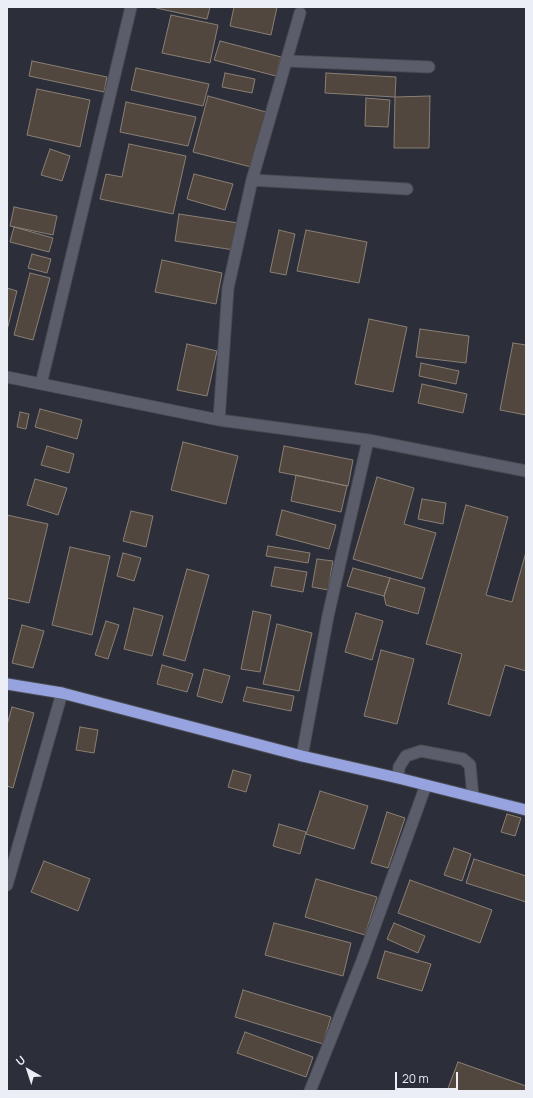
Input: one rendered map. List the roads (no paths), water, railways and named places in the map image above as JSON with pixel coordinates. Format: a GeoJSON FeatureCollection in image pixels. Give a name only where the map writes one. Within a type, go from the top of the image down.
{"type":"FeatureCollection","features":[{"type":"Feature","properties":{"kind":"highway"},"geometry":{"type":"LineString","coordinates":[[7,684],[62,693],[302,756],[526,810]]}},
{"type":"Feature","properties":{"kind":"street"},"geometry":{"type":"LineString","coordinates":[[41,384],[130,7]]}},
{"type":"Feature","properties":{"kind":"street"},"geometry":{"type":"LineString","coordinates":[[219,420],[228,288],[252,180],[300,13]]}},
{"type":"Feature","properties":{"kind":"street"},"geometry":{"type":"LineString","coordinates":[[287,61],[429,67]]}},
{"type":"Feature","properties":{"kind":"street"},"geometry":{"type":"LineString","coordinates":[[252,180],[407,189]]}},
{"type":"Feature","properties":{"kind":"street"},"geometry":{"type":"LineString","coordinates":[[7,377],[219,420],[368,440],[526,471]]}},
{"type":"Feature","properties":{"kind":"street"},"geometry":{"type":"LineString","coordinates":[[302,756],[328,616],[368,440]]}},
{"type":"Feature","properties":{"kind":"street"},"geometry":{"type":"LineString","coordinates":[[7,885],[62,693]]}},
{"type":"Feature","properties":{"kind":"street"},"geometry":{"type":"LineString","coordinates":[[398,778],[399,767],[406,756],[421,751],[463,759],[470,765],[473,797]]}},
{"type":"Feature","properties":{"kind":"street"},"geometry":{"type":"LineString","coordinates":[[310,1091],[362,961],[426,785]]}}]}
